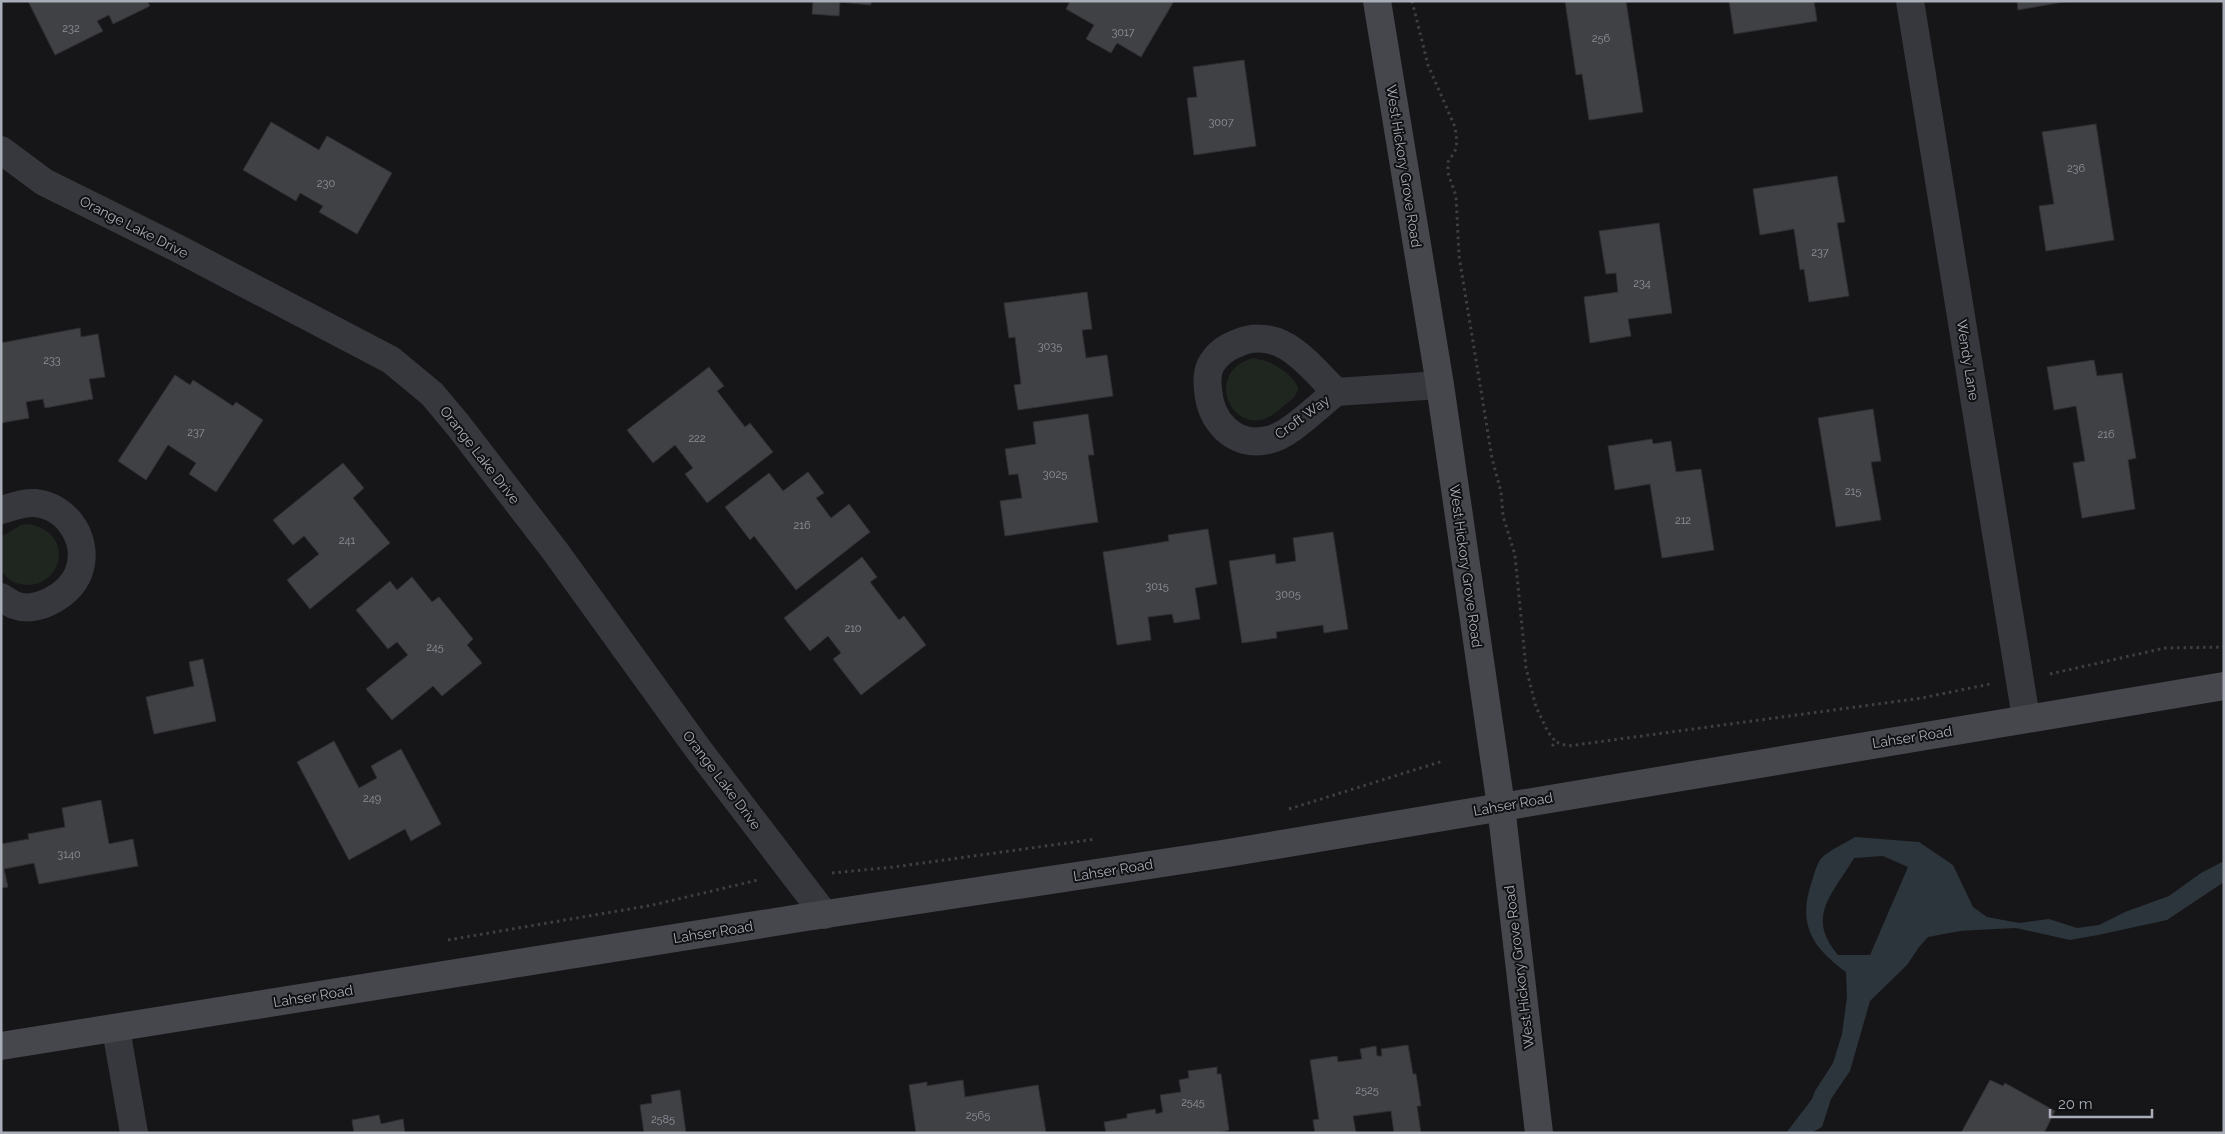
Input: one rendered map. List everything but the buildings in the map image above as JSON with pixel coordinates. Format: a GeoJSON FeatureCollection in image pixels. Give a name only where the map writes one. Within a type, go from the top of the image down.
{"type":"FeatureCollection","features":[{"type":"Feature","properties":{"kind":"street","name":"West Hickory Grove Road"},"geometry":{"type":"LineString","coordinates":[[1377,1],[1440,385],[1500,806],[1539,1133]]}},
{"type":"Feature","properties":{"kind":"street","name":"Wendy Lane"},"geometry":{"type":"LineString","coordinates":[[1910,1],[2026,718]]}},
{"type":"Feature","properties":{"kind":"street","name":"Orange Lake Drive"},"geometry":{"type":"LineString","coordinates":[[1,150],[44,182],[177,248],[390,360],[432,394],[555,552],[698,749],[826,915]]}},
{"type":"Feature","properties":{"kind":"street","name":"Croft Way"},"geometry":{"type":"LineString","coordinates":[[1336,392],[1305,362],[1282,344],[1263,338],[1245,340],[1226,348],[1211,364],[1207,381],[1208,400],[1217,422],[1233,437],[1257,442],[1270,440],[1286,432],[1336,392],[1440,385]]}},
{"type":"Feature","properties":{"kind":"street"},"geometry":{"type":"LineString","coordinates":[[1,510],[19,504],[34,503],[50,507],[64,515],[75,528],[80,543],[81,560],[78,574],[71,586],[50,602],[31,607],[15,606],[1,597]]}},
{"type":"Feature","properties":{"kind":"street","name":"Lahser Road"},"geometry":{"type":"LineString","coordinates":[[1,1046],[1222,854],[2224,686]]}},
{"type":"Feature","properties":{"kind":"street"},"geometry":{"type":"LineString","coordinates":[[116,1029],[134,1133]]}},
{"type":"Feature","properties":{"kind":"path"},"geometry":{"type":"LineString","coordinates":[[1412,1],[1428,65],[1455,127],[1457,142],[1448,162],[1448,172],[1456,196],[1459,256],[1492,458],[1501,492],[1503,516],[1515,555],[1526,668],[1536,707],[1548,732],[1556,742],[1568,746],[1922,698],[1982,686]]}},
{"type":"Feature","properties":{"kind":"path"},"geometry":{"type":"LineString","coordinates":[[2052,674],[2165,648],[2224,647]]}},
{"type":"Feature","properties":{"kind":"path"},"geometry":{"type":"LineString","coordinates":[[1552,746],[1556,742]]}},
{"type":"Feature","properties":{"kind":"path"},"geometry":{"type":"LineString","coordinates":[[1283,810],[1443,761]]}},
{"type":"Feature","properties":{"kind":"path"},"geometry":{"type":"LineString","coordinates":[[854,871],[1099,838]]}},
{"type":"Feature","properties":{"kind":"shaded area"},"geometry":{"type":"Polygon","coordinates":[[[1253,358],[1267,361],[1279,367],[1294,381],[1298,390],[1290,401],[1266,418],[1251,420],[1239,415],[1230,405],[1226,392],[1228,379],[1236,367],[1253,358]]]}},
{"type":"Feature","properties":{"kind":"shaded area"},"geometry":{"type":"Polygon","coordinates":[[[29,524],[45,530],[54,539],[59,550],[58,561],[54,572],[45,580],[34,584],[20,584],[10,580],[2,571],[1,537],[21,525],[29,524]]]}},
{"type":"Feature","properties":{"kind":"shaded area"},"geometry":{"type":"Polygon","coordinates":[[[1855,837],[1919,842],[1953,865],[1973,907],[1987,917],[2019,923],[2049,919],[2077,928],[2099,925],[2125,912],[2169,896],[2201,873],[2224,861],[2224,882],[2167,920],[2098,935],[2070,940],[2016,928],[1960,931],[1928,937],[1907,965],[1870,1001],[1850,1071],[1831,1099],[1822,1127],[1811,1133],[1786,1133],[1812,1099],[1833,1063],[1842,1034],[1847,997],[1846,972],[1824,953],[1816,944],[1811,933],[1807,922],[1806,910],[1808,896],[1815,870],[1822,857],[1855,837]],[[1883,856],[1854,858],[1831,894],[1823,917],[1828,941],[1838,955],[1870,955],[1908,867],[1883,856]]]}}]}
